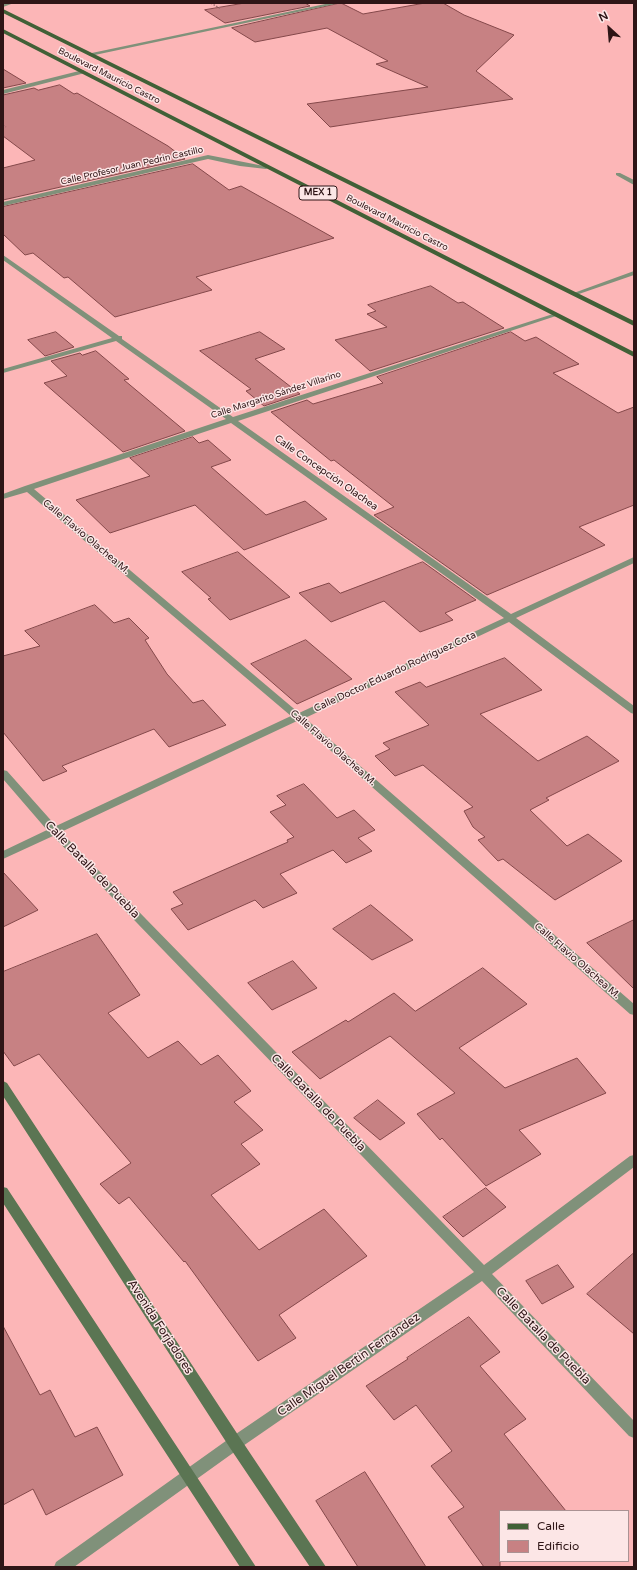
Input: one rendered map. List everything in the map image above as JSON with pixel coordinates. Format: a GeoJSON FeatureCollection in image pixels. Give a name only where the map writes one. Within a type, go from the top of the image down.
{"type":"FeatureCollection","features":[{"type":"Feature","properties":{"kind":"main road","name":"Boulevard Mauricio Castro"},"geometry":{"type":"LineString","coordinates":[[3,11],[634,324]]}},
{"type":"Feature","properties":{"kind":"main road","name":"Boulevard Mauricio Castro"},"geometry":{"type":"LineString","coordinates":[[3,31],[634,355]]}},
{"type":"Feature","properties":{"kind":"main road","name":"Avenida Forjadores"},"geometry":{"type":"LineString","coordinates":[[3,1086],[235,1443],[319,1567]]}},
{"type":"Feature","properties":{"kind":"main road"},"geometry":{"type":"LineString","coordinates":[[3,1192],[249,1567]]}},
{"type":"Feature","properties":{"kind":"street"},"geometry":{"type":"LineString","coordinates":[[3,4],[11,3]]}},
{"type":"Feature","properties":{"kind":"street"},"geometry":{"type":"LineString","coordinates":[[90,54],[337,3]]}},
{"type":"Feature","properties":{"kind":"street"},"geometry":{"type":"LineString","coordinates":[[3,92],[83,72]]}},
{"type":"Feature","properties":{"kind":"street","name":"Calle Profesor Juan Pedrin Castillo"},"geometry":{"type":"LineString","coordinates":[[3,204],[199,158],[266,167]]}},
{"type":"Feature","properties":{"kind":"street"},"geometry":{"type":"LineString","coordinates":[[618,174],[634,183]]}},
{"type":"Feature","properties":{"kind":"street","name":"Calle Concepción Olachea"},"geometry":{"type":"LineString","coordinates":[[3,257],[119,338],[510,618],[634,711]]}},
{"type":"Feature","properties":{"kind":"street"},"geometry":{"type":"LineString","coordinates":[[574,294],[634,274]]}},
{"type":"Feature","properties":{"kind":"street","name":"Calle Margarito Sández Villarino"},"geometry":{"type":"LineString","coordinates":[[3,497],[232,420],[555,315]]}},
{"type":"Feature","properties":{"kind":"street"},"geometry":{"type":"LineString","coordinates":[[3,371],[119,338]]}},
{"type":"Feature","properties":{"kind":"street","name":"Calle Flavio Olachea M."},"geometry":{"type":"LineString","coordinates":[[28,488],[298,717],[634,1011]]}},
{"type":"Feature","properties":{"kind":"street","name":"Calle Doctor Eduardo Rodríguez Cota"},"geometry":{"type":"LineString","coordinates":[[3,855],[634,560]]}},
{"type":"Feature","properties":{"kind":"street","name":"Calle Batalla de Puebla"},"geometry":{"type":"LineString","coordinates":[[3,773],[54,831],[483,1273],[634,1431]]}},
{"type":"Feature","properties":{"kind":"street","name":"Calle Miguel Bertín Fernández"},"geometry":{"type":"LineString","coordinates":[[62,1567],[235,1443],[483,1273],[634,1160]]}},
{"type":"Feature","properties":{"kind":"building"},"geometry":{"type":"Polygon","coordinates":[[[245,3],[305,3],[310,6],[225,23],[205,10],[245,3]]]}},
{"type":"Feature","properties":{"kind":"building"},"geometry":{"type":"Polygon","coordinates":[[[341,3],[363,14],[425,3],[443,3],[464,15],[514,35],[476,71],[513,99],[330,127],[307,104],[428,87],[376,64],[388,61],[327,28],[255,42],[232,28],[341,3]]]}},
{"type":"Feature","properties":{"kind":"building"},"geometry":{"type":"Polygon","coordinates":[[[3,69],[26,83],[3,88],[3,69]]]}},
{"type":"Feature","properties":{"kind":"building"},"geometry":{"type":"Polygon","coordinates":[[[60,85],[74,94],[77,93],[168,146],[185,159],[3,200],[3,168],[35,160],[3,136],[3,95],[34,88],[38,90],[60,85]]]}},
{"type":"Feature","properties":{"kind":"building"},"geometry":{"type":"Polygon","coordinates":[[[193,164],[229,190],[241,186],[334,238],[196,277],[212,290],[115,317],[68,277],[64,278],[33,253],[25,255],[3,234],[3,207],[193,164]]]}},
{"type":"Feature","properties":{"kind":"building"},"geometry":{"type":"Polygon","coordinates":[[[431,286],[458,303],[463,302],[504,328],[370,371],[335,340],[387,327],[367,314],[376,311],[368,305],[431,286]]]}},
{"type":"Feature","properties":{"kind":"building"},"geometry":{"type":"Polygon","coordinates":[[[56,332],[74,347],[45,356],[28,340],[56,332]]]}},
{"type":"Feature","properties":{"kind":"building"},"geometry":{"type":"Polygon","coordinates":[[[260,332],[285,349],[255,359],[300,394],[264,406],[246,391],[251,389],[200,351],[260,332]]]}},
{"type":"Feature","properties":{"kind":"building"},"geometry":{"type":"Polygon","coordinates":[[[511,332],[525,341],[536,337],[579,364],[553,373],[618,413],[634,407],[634,505],[579,527],[605,545],[487,595],[374,515],[394,507],[334,460],[331,461],[271,412],[307,400],[313,404],[383,383],[377,377],[511,332]]]}},
{"type":"Feature","properties":{"kind":"building"},"geometry":{"type":"Polygon","coordinates":[[[96,351],[129,379],[124,380],[185,431],[123,452],[44,383],[67,376],[51,361],[80,353],[82,355],[96,351]]]}},
{"type":"Feature","properties":{"kind":"building"},"geometry":{"type":"Polygon","coordinates":[[[193,437],[199,443],[208,440],[231,460],[211,467],[266,515],[305,501],[327,519],[244,550],[195,505],[110,533],[76,500],[150,476],[130,458],[193,437]]]}},
{"type":"Feature","properties":{"kind":"building"},"geometry":{"type":"Polygon","coordinates":[[[238,552],[290,597],[230,620],[208,599],[211,598],[182,572],[238,552]]]}},
{"type":"Feature","properties":{"kind":"building"},"geometry":{"type":"Polygon","coordinates":[[[423,562],[476,600],[445,613],[453,620],[420,632],[384,601],[331,622],[299,593],[329,583],[340,593],[423,562]]]}},
{"type":"Feature","properties":{"kind":"building"},"geometry":{"type":"Polygon","coordinates":[[[95,605],[114,623],[129,618],[149,638],[145,640],[167,674],[193,703],[203,700],[226,725],[169,747],[154,729],[62,766],[67,771],[43,781],[3,732],[3,656],[40,646],[25,631],[95,605]]]}},
{"type":"Feature","properties":{"kind":"building"},"geometry":{"type":"Polygon","coordinates":[[[306,640],[352,679],[297,704],[251,664],[306,640]]]}},
{"type":"Feature","properties":{"kind":"building"},"geometry":{"type":"Polygon","coordinates":[[[505,658],[542,690],[480,714],[538,761],[587,736],[619,761],[546,798],[549,800],[530,810],[567,846],[588,834],[622,861],[555,900],[503,859],[498,861],[478,840],[485,837],[473,827],[464,811],[473,807],[423,765],[395,776],[375,756],[390,749],[383,743],[429,725],[395,692],[420,682],[426,687],[505,658]]]}},
{"type":"Feature","properties":{"kind":"building"},"geometry":{"type":"Polygon","coordinates":[[[304,784],[337,818],[354,810],[375,830],[358,838],[372,851],[346,863],[333,850],[280,874],[297,893],[263,908],[255,900],[188,930],[171,909],[183,904],[173,892],[288,842],[287,840],[294,837],[270,812],[286,805],[277,796],[304,784]]]}},
{"type":"Feature","properties":{"kind":"building"},"geometry":{"type":"Polygon","coordinates":[[[3,872],[38,910],[3,927],[3,872]]]}},
{"type":"Feature","properties":{"kind":"building"},"geometry":{"type":"Polygon","coordinates":[[[371,905],[413,940],[372,960],[333,929],[371,905]]]}},
{"type":"Feature","properties":{"kind":"building"},"geometry":{"type":"Polygon","coordinates":[[[634,920],[634,989],[587,943],[634,920]]]}},
{"type":"Feature","properties":{"kind":"building"},"geometry":{"type":"Polygon","coordinates":[[[97,934],[140,995],[108,1013],[148,1058],[178,1041],[201,1065],[218,1055],[251,1091],[234,1102],[263,1130],[241,1144],[260,1164],[211,1195],[259,1250],[324,1209],[367,1256],[279,1315],[296,1338],[258,1361],[185,1261],[184,1262],[129,1197],[119,1204],[100,1184],[131,1163],[39,1054],[14,1066],[3,1051],[3,972],[97,934]]]}},
{"type":"Feature","properties":{"kind":"building"},"geometry":{"type":"Polygon","coordinates":[[[293,961],[317,988],[272,1010],[248,983],[293,961]]]}},
{"type":"Feature","properties":{"kind":"building"},"geometry":{"type":"Polygon","coordinates":[[[483,968],[527,1004],[459,1048],[505,1088],[577,1058],[606,1093],[519,1130],[541,1154],[486,1186],[442,1138],[440,1140],[417,1114],[455,1093],[390,1036],[320,1079],[292,1052],[346,1020],[348,1022],[394,993],[415,1011],[483,968]]]}},
{"type":"Feature","properties":{"kind":"building"},"geometry":{"type":"Polygon","coordinates":[[[378,1100],[405,1123],[380,1140],[354,1118],[378,1100]]]}},
{"type":"Feature","properties":{"kind":"building"},"geometry":{"type":"Polygon","coordinates":[[[486,1188],[506,1207],[463,1237],[443,1217],[486,1188]]]}},
{"type":"Feature","properties":{"kind":"building"},"geometry":{"type":"Polygon","coordinates":[[[634,1253],[634,1334],[587,1294],[634,1253]]]}},
{"type":"Feature","properties":{"kind":"building"},"geometry":{"type":"Polygon","coordinates":[[[558,1265],[574,1287],[542,1304],[526,1281],[558,1265]]]}},
{"type":"Feature","properties":{"kind":"building"},"geometry":{"type":"Polygon","coordinates":[[[469,1317],[500,1352],[480,1366],[526,1419],[504,1434],[565,1510],[499,1510],[500,1567],[484,1567],[448,1517],[464,1507],[431,1466],[452,1451],[416,1405],[394,1420],[366,1386],[408,1359],[407,1358],[469,1317]]]}},
{"type":"Feature","properties":{"kind":"building"},"geometry":{"type":"Polygon","coordinates":[[[3,1326],[40,1395],[50,1390],[75,1437],[97,1427],[123,1475],[46,1515],[33,1489],[3,1505],[3,1326]]]}},
{"type":"Feature","properties":{"kind":"building"},"geometry":{"type":"Polygon","coordinates":[[[365,1472],[426,1567],[358,1567],[316,1501],[365,1472]]]}}]}
